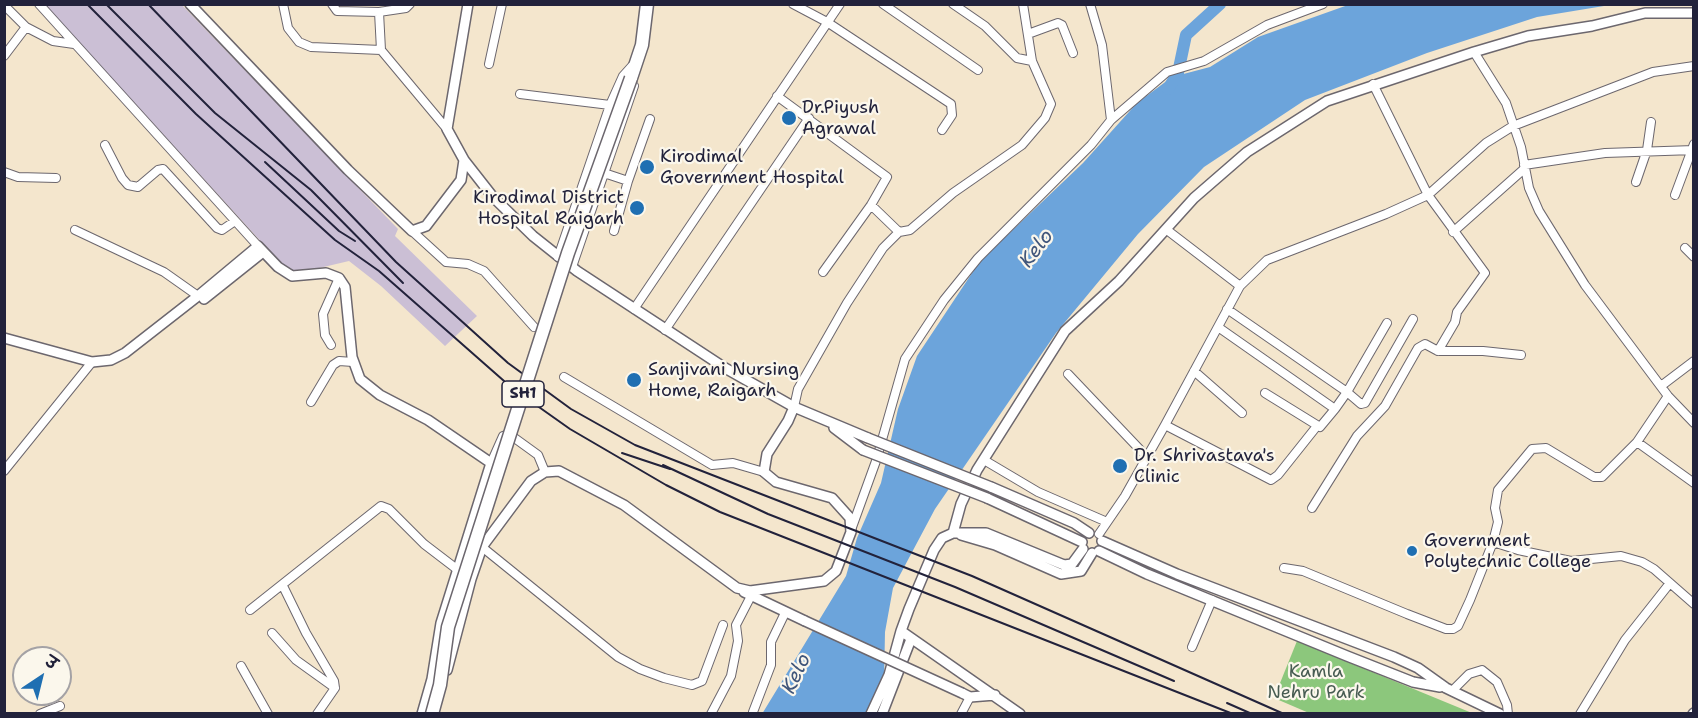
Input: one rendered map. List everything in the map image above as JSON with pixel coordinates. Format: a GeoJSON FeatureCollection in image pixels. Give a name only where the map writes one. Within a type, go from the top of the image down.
{"type":"FeatureCollection","features":[{"type":"Feature","properties":{"kind":"main road","name":"SH1"},"geometry":{"type":"LineString","coordinates":[[432,714],[440,685],[448,627],[566,260],[637,61],[647,4]]}},
{"type":"Feature","properties":{"kind":"street"},"geometry":{"type":"LineString","coordinates":[[4,4],[26,27],[53,41],[74,44]]}},
{"type":"Feature","properties":{"kind":"street"},"geometry":{"type":"LineString","coordinates":[[39,4],[278,267],[292,276],[326,273],[339,278],[345,287],[353,362],[356,372],[367,386],[428,420],[490,463]]}},
{"type":"Feature","properties":{"kind":"street"},"geometry":{"type":"LineString","coordinates":[[283,4],[288,28],[299,42],[311,47],[381,50]]}},
{"type":"Feature","properties":{"kind":"street"},"geometry":{"type":"LineString","coordinates":[[332,4],[338,11],[379,12],[406,8],[410,4]]}},
{"type":"Feature","properties":{"kind":"street"},"geometry":{"type":"LineString","coordinates":[[447,129],[468,4]]}},
{"type":"Feature","properties":{"kind":"street"},"geometry":{"type":"LineString","coordinates":[[489,64],[502,4]]}},
{"type":"Feature","properties":{"kind":"street"},"geometry":{"type":"LineString","coordinates":[[793,4],[827,22],[951,104],[952,115],[942,130]]}},
{"type":"Feature","properties":{"kind":"street"},"geometry":{"type":"LineString","coordinates":[[634,309],[724,180],[777,96],[840,4]]}},
{"type":"Feature","properties":{"kind":"street"},"geometry":{"type":"LineString","coordinates":[[883,4],[978,70]]}},
{"type":"Feature","properties":{"kind":"street"},"geometry":{"type":"LineString","coordinates":[[953,4],[985,26],[1017,58],[1032,61]]}},
{"type":"Feature","properties":{"kind":"street"},"geometry":{"type":"LineString","coordinates":[[764,472],[767,454],[788,421],[798,389],[883,248],[899,232],[910,230],[953,194],[1022,145],[1035,133],[1051,104],[1032,61],[1023,4]]}},
{"type":"Feature","properties":{"kind":"street"},"geometry":{"type":"LineString","coordinates":[[1090,4],[1102,45],[1111,120]]}},
{"type":"Feature","properties":{"kind":"street"},"geometry":{"type":"LineString","coordinates":[[737,588],[750,591],[824,581],[836,572],[876,461],[905,359],[944,300],[978,258],[1091,145],[1111,120],[1167,72],[1204,61],[1267,25],[1323,4]]}},
{"type":"Feature","properties":{"kind":"street"},"geometry":{"type":"LineString","coordinates":[[192,5],[348,170],[412,231],[446,262],[468,264],[484,271],[534,327]]}},
{"type":"Feature","properties":{"kind":"street"},"geometry":{"type":"LineString","coordinates":[[379,12],[381,50],[447,129],[464,160],[493,196],[558,257],[665,330],[794,407],[825,422],[991,487],[1074,523],[1177,574],[1394,657],[1418,668],[1449,690],[1500,714]]}},
{"type":"Feature","properties":{"kind":"street"},"geometry":{"type":"LineString","coordinates":[[953,533],[961,504],[984,460],[1065,331],[1119,281],[1194,198],[1247,152],[1326,101],[1474,52],[1527,36],[1592,26],[1645,13],[1694,13]]}},
{"type":"Feature","properties":{"kind":"street"},"geometry":{"type":"LineString","coordinates":[[1028,34],[1058,23],[1062,25],[1073,53]]}},
{"type":"Feature","properties":{"kind":"street"},"geometry":{"type":"LineString","coordinates":[[4,56],[26,27]]}},
{"type":"Feature","properties":{"kind":"street"},"geometry":{"type":"LineString","coordinates":[[1474,52],[1506,104],[1539,211],[1585,285],[1660,386],[1694,423]]}},
{"type":"Feature","properties":{"kind":"street"},"geometry":{"type":"LineString","coordinates":[[558,257],[610,105],[623,76],[637,61]]}},
{"type":"Feature","properties":{"kind":"street"},"geometry":{"type":"LineString","coordinates":[[573,267],[636,81],[639,71],[637,61]]}},
{"type":"Feature","properties":{"kind":"street"},"geometry":{"type":"LineString","coordinates":[[871,714],[889,675],[901,631],[934,550],[942,538],[953,533],[995,545],[1061,574],[1081,571],[1089,549],[1165,425],[1240,286],[1267,260],[1280,253],[1386,214],[1428,195],[1486,143],[1513,126],[1653,72],[1694,66]]}},
{"type":"Feature","properties":{"kind":"street"},"geometry":{"type":"LineString","coordinates":[[1373,84],[1428,195],[1485,273],[1456,312],[1455,322],[1438,351]]}},
{"type":"Feature","properties":{"kind":"street"},"geometry":{"type":"LineString","coordinates":[[520,94],[610,105]]}},
{"type":"Feature","properties":{"kind":"street"},"geometry":{"type":"LineString","coordinates":[[777,96],[886,174],[887,177],[872,205],[823,272]]}},
{"type":"Feature","properties":{"kind":"street"},"geometry":{"type":"LineString","coordinates":[[665,330],[809,118]]}},
{"type":"Feature","properties":{"kind":"street"},"geometry":{"type":"LineString","coordinates":[[614,231],[628,181],[650,119]]}},
{"type":"Feature","properties":{"kind":"street"},"geometry":{"type":"LineString","coordinates":[[1636,182],[1647,150],[1651,122]]}},
{"type":"Feature","properties":{"kind":"street"},"geometry":{"type":"LineString","coordinates":[[105,145],[128,185],[138,187],[158,170],[163,169],[182,187],[217,228],[222,230],[235,220]]}},
{"type":"Feature","properties":{"kind":"street"},"geometry":{"type":"LineString","coordinates":[[1454,232],[1524,167],[1647,150],[1693,148],[1675,195]]}},
{"type":"Feature","properties":{"kind":"street"},"geometry":{"type":"LineString","coordinates":[[412,231],[426,226],[440,211],[461,180],[464,160]]}},
{"type":"Feature","properties":{"kind":"street"},"geometry":{"type":"LineString","coordinates":[[4,172],[18,177],[56,178]]}},
{"type":"Feature","properties":{"kind":"street"},"geometry":{"type":"LineString","coordinates":[[604,173],[628,181]]}},
{"type":"Feature","properties":{"kind":"street"},"geometry":{"type":"LineString","coordinates":[[872,205],[899,232]]}},
{"type":"Feature","properties":{"kind":"street"},"geometry":{"type":"LineString","coordinates":[[75,230],[164,272],[198,296]]}},
{"type":"Feature","properties":{"kind":"street"},"geometry":{"type":"LineString","coordinates":[[1167,230],[1240,286]]}},
{"type":"Feature","properties":{"kind":"street"},"geometry":{"type":"LineString","coordinates":[[1686,248],[1694,257]]}},
{"type":"Feature","properties":{"kind":"street"},"geometry":{"type":"LineString","coordinates":[[4,338],[90,364],[102,363],[125,353],[261,249]]}},
{"type":"Feature","properties":{"kind":"street"},"geometry":{"type":"LineString","coordinates":[[4,343],[90,364],[111,366],[261,249]]}},
{"type":"Feature","properties":{"kind":"street"},"geometry":{"type":"LineString","coordinates":[[331,345],[325,335],[323,314],[339,278]]}},
{"type":"Feature","properties":{"kind":"street"},"geometry":{"type":"LineString","coordinates":[[1227,309],[1361,404],[1365,403],[1413,320]]}},
{"type":"Feature","properties":{"kind":"street"},"geometry":{"type":"LineString","coordinates":[[1265,393],[1317,426],[1323,426],[1347,392],[1386,323]]}},
{"type":"Feature","properties":{"kind":"street"},"geometry":{"type":"LineString","coordinates":[[1218,327],[1335,409]]}},
{"type":"Feature","properties":{"kind":"street"},"geometry":{"type":"LineString","coordinates":[[1312,508],[1357,436],[1385,406],[1418,348],[1425,344],[1438,351],[1484,351],[1521,355]]}},
{"type":"Feature","properties":{"kind":"street"},"geometry":{"type":"LineString","coordinates":[[1660,386],[1694,361]]}},
{"type":"Feature","properties":{"kind":"street"},"geometry":{"type":"LineString","coordinates":[[311,402],[336,362],[353,362]]}},
{"type":"Feature","properties":{"kind":"street"},"geometry":{"type":"LineString","coordinates":[[4,471],[90,364]]}},
{"type":"Feature","properties":{"kind":"street"},"geometry":{"type":"LineString","coordinates":[[1194,371],[1242,412]]}},
{"type":"Feature","properties":{"kind":"street"},"geometry":{"type":"LineString","coordinates":[[1068,374],[1146,456]]}},
{"type":"Feature","properties":{"kind":"street"},"geometry":{"type":"LineString","coordinates":[[564,377],[712,465],[733,463],[764,472],[776,482],[832,498],[850,518],[851,532]]}},
{"type":"Feature","properties":{"kind":"street"},"geometry":{"type":"LineString","coordinates":[[1284,568],[1303,571],[1407,614],[1453,629],[1458,626],[1470,600],[1493,542],[1498,522],[1495,498],[1498,490],[1532,449],[1546,448],[1594,477],[1602,477],[1637,442],[1668,396]]}},
{"type":"Feature","properties":{"kind":"street"},"geometry":{"type":"LineString","coordinates":[[825,422],[864,450],[987,498],[1089,549],[1147,574],[1413,682],[1449,690]]}},
{"type":"Feature","properties":{"kind":"street"},"geometry":{"type":"LineString","coordinates":[[1165,425],[1271,480],[1317,426]]}},
{"type":"Feature","properties":{"kind":"street"},"geometry":{"type":"LineString","coordinates":[[422,714],[432,679],[441,623],[490,463],[503,436],[509,434],[538,455],[545,472]]}},
{"type":"Feature","properties":{"kind":"street"},"geometry":{"type":"LineString","coordinates":[[1637,442],[1694,483]]}},
{"type":"Feature","properties":{"kind":"street"},"geometry":{"type":"LineString","coordinates":[[984,460],[1038,492],[1107,522]]}},
{"type":"Feature","properties":{"kind":"street"},"geometry":{"type":"LineString","coordinates":[[438,713],[471,579],[482,547],[531,482],[545,472],[559,471],[624,505],[751,596],[966,695],[994,695]]}},
{"type":"Feature","properties":{"kind":"street"},"geometry":{"type":"LineString","coordinates":[[250,610],[284,586],[381,506],[389,509],[424,544],[458,570]]}},
{"type":"Feature","properties":{"kind":"street"},"geometry":{"type":"LineString","coordinates":[[1089,549],[1097,536]]}},
{"type":"Feature","properties":{"kind":"street"},"geometry":{"type":"LineString","coordinates":[[1493,542],[1518,550],[1571,561],[1621,556],[1654,569],[1694,604]]}},
{"type":"Feature","properties":{"kind":"street"},"geometry":{"type":"LineString","coordinates":[[482,547],[618,657],[664,678],[693,685],[702,681],[723,625]]}},
{"type":"Feature","properties":{"kind":"street"},"geometry":{"type":"LineString","coordinates":[[1580,714],[1625,640],[1670,583]]}},
{"type":"Feature","properties":{"kind":"street"},"geometry":{"type":"LineString","coordinates":[[284,586],[306,633],[334,681],[335,688],[317,714]]}},
{"type":"Feature","properties":{"kind":"street"},"geometry":{"type":"LineString","coordinates":[[711,714],[731,676],[738,641],[736,625],[751,596]]}},
{"type":"Feature","properties":{"kind":"street"},"geometry":{"type":"LineString","coordinates":[[1192,647],[1212,600]]}},
{"type":"Feature","properties":{"kind":"street"},"geometry":{"type":"LineString","coordinates":[[753,712],[771,665],[771,642],[785,613]]}},
{"type":"Feature","properties":{"kind":"street"},"geometry":{"type":"LineString","coordinates":[[901,631],[1020,714]]}},
{"type":"Feature","properties":{"kind":"street"},"geometry":{"type":"LineString","coordinates":[[272,633],[296,660],[335,688]]}},
{"type":"Feature","properties":{"kind":"street"},"geometry":{"type":"LineString","coordinates":[[882,714],[911,639]]}},
{"type":"Feature","properties":{"kind":"street"},"geometry":{"type":"LineString","coordinates":[[241,666],[268,714]]}},
{"type":"Feature","properties":{"kind":"street"},"geometry":{"type":"LineString","coordinates":[[1449,690],[1469,674],[1482,670],[1497,682],[1507,705],[1508,714]]}},
{"type":"Feature","properties":{"kind":"street"},"geometry":{"type":"LineString","coordinates":[[961,714],[966,695]]}},
{"type":"Feature","properties":{"kind":"street"},"geometry":{"type":"LineString","coordinates":[[40,714],[60,706]]}},
{"type":"Feature","properties":{"kind":"shaded area"},"geometry":{"type":"Polygon","coordinates":[[[45,5],[182,5],[398,229],[395,236],[477,316],[445,346],[381,286],[349,261],[298,273],[285,268],[45,5]]]}},
{"type":"Feature","properties":{"kind":"green space","name":"Kamla Nehru Park"},"geometry":{"type":"Polygon","coordinates":[[[1297,641],[1472,713],[1309,713],[1274,698],[1297,641]]]}},
{"type":"Feature","properties":{"kind":"water","name":"Kelo"},"geometry":{"type":"Polygon","coordinates":[[[1348,5],[1610,5],[1537,17],[1427,53],[1305,100],[1204,167],[1138,234],[1056,333],[935,509],[893,588],[885,632],[884,682],[870,713],[762,714],[846,576],[857,538],[881,483],[898,409],[917,356],[980,261],[1083,163],[1137,103],[1172,77],[1210,67],[1258,37],[1348,5]]]}},
{"type":"Feature","properties":{"kind":"waterway"},"geometry":{"type":"LineString","coordinates":[[1168,89],[1178,73],[1186,35],[1220,4]]}},
{"type":"Feature","properties":{"kind":"railway"},"geometry":{"type":"LineString","coordinates":[[87,4],[196,114],[335,240],[379,271],[512,388],[570,429],[666,485],[720,512],[1233,714]]}},
{"type":"Feature","properties":{"kind":"railway"},"geometry":{"type":"LineString","coordinates":[[106,4],[215,113],[311,190],[403,283]]}},
{"type":"Feature","properties":{"kind":"railway"},"geometry":{"type":"LineString","coordinates":[[148,4],[396,262],[508,363],[571,409],[635,445],[972,576],[1284,714]]}},
{"type":"Feature","properties":{"kind":"railway"},"geometry":{"type":"LineString","coordinates":[[265,162],[339,231],[355,241]]}},
{"type":"Feature","properties":{"kind":"railway"},"geometry":{"type":"LineString","coordinates":[[622,453],[670,469]]}},
{"type":"Feature","properties":{"kind":"railway"},"geometry":{"type":"LineString","coordinates":[[663,465],[768,514],[955,587],[1174,681]]}},
{"type":"Feature","properties":{"kind":"railway"},"geometry":{"type":"LineString","coordinates":[[1227,703],[1252,714]]}},
{"type":"Feature","properties":{"kind":"place","name":"Dr.Piyush Agrawal"},"geometry":{"type":"Point","coordinates":[789,118]}},
{"type":"Feature","properties":{"kind":"place","name":"Kirodimal Government Hospital"},"geometry":{"type":"Point","coordinates":[647,167]}},
{"type":"Feature","properties":{"kind":"place","name":"Kirodimal District Hospital Raigarh"},"geometry":{"type":"Point","coordinates":[637,208]}},
{"type":"Feature","properties":{"kind":"place","name":"Sanjivani Nursing Home, Raigarh"},"geometry":{"type":"Point","coordinates":[634,380]}},
{"type":"Feature","properties":{"kind":"place","name":"Dr. Shrivastava's Clinic"},"geometry":{"type":"Point","coordinates":[1120,466]}},
{"type":"Feature","properties":{"kind":"place","name":"Government Polytechnic College"},"geometry":{"type":"Point","coordinates":[1412,551]}}]}
